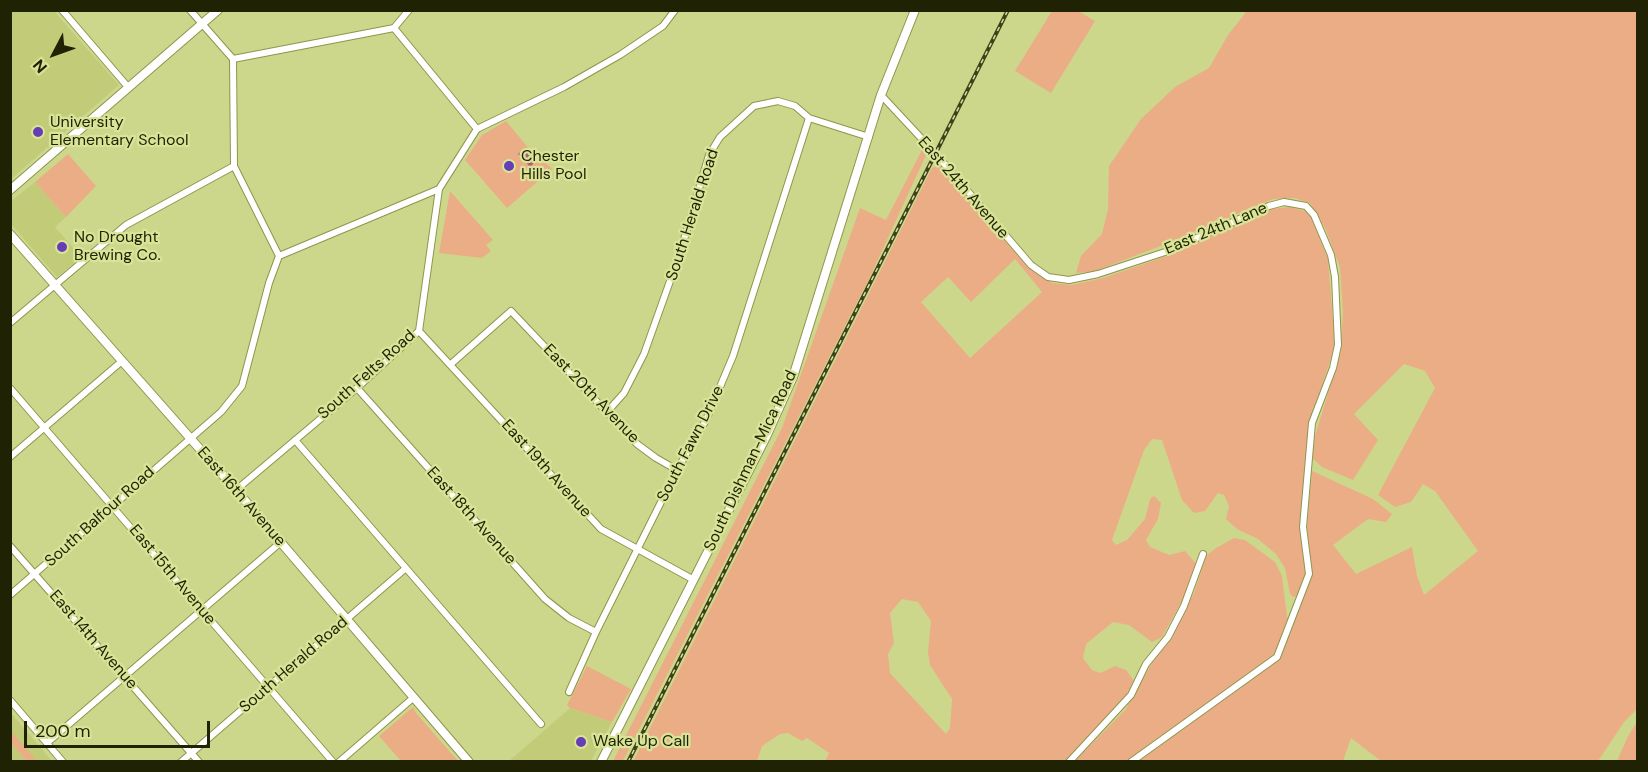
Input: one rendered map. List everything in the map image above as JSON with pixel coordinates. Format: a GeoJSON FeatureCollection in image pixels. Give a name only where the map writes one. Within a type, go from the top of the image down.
{"type":"FeatureCollection","features":[{"type":"Feature","properties":{"kind":"main road","name":"South Dishman-Mica Road"},"geometry":{"type":"LineString","coordinates":[[601,762],[766,437],[793,377],[881,95],[915,10]]}},
{"type":"Feature","properties":{"kind":"main road","name":"East 16th Avenue"},"geometry":{"type":"LineString","coordinates":[[10,234],[236,490],[469,762]]}},
{"type":"Feature","properties":{"kind":"street"},"geometry":{"type":"LineString","coordinates":[[62,10],[129,87]]}},
{"type":"Feature","properties":{"kind":"street"},"geometry":{"type":"LineString","coordinates":[[190,10],[233,58],[234,166],[279,256],[439,189],[477,129],[564,87],[620,55],[663,26],[675,10]]}},
{"type":"Feature","properties":{"kind":"street"},"geometry":{"type":"LineString","coordinates":[[10,190],[218,10]]}},
{"type":"Feature","properties":{"kind":"street"},"geometry":{"type":"LineString","coordinates":[[233,58],[394,28],[409,10]]}},
{"type":"Feature","properties":{"kind":"street"},"geometry":{"type":"LineString","coordinates":[[394,28],[477,129]]}},
{"type":"Feature","properties":{"kind":"street","name":"East 24th Avenue"},"geometry":{"type":"LineString","coordinates":[[881,95],[935,153],[1031,265],[1048,277]]}},
{"type":"Feature","properties":{"kind":"street","name":"South Herald Road"},"geometry":{"type":"LineString","coordinates":[[607,412],[624,393],[644,354],[680,254],[709,155],[720,136],[754,106],[778,101],[795,106],[809,118],[869,137]]}},
{"type":"Feature","properties":{"kind":"street","name":"South Fawn Drive"},"geometry":{"type":"LineString","coordinates":[[569,692],[596,632],[678,470],[706,420],[733,356],[809,118]]}},
{"type":"Feature","properties":{"kind":"street"},"geometry":{"type":"LineString","coordinates":[[10,323],[126,225],[234,166]]}},
{"type":"Feature","properties":{"kind":"street","name":"South Felts Road"},"geometry":{"type":"LineString","coordinates":[[236,490],[357,388],[418,331],[439,189]]}},
{"type":"Feature","properties":{"kind":"street","name":"East 24th Lane"},"geometry":{"type":"LineString","coordinates":[[1048,277],[1070,280],[1098,274],[1165,252],[1269,206],[1284,202],[1306,206],[1314,214],[1331,255],[1335,277],[1338,345],[1333,368],[1312,423],[1303,527],[1309,574],[1277,657],[1131,762]]}},
{"type":"Feature","properties":{"kind":"street","name":"South Balfour Road"},"geometry":{"type":"LineString","coordinates":[[10,595],[220,412],[242,386],[269,283],[279,256]]}},
{"type":"Feature","properties":{"kind":"street","name":"East 20th Avenue"},"geometry":{"type":"LineString","coordinates":[[451,364],[511,311],[637,444],[678,470]]}},
{"type":"Feature","properties":{"kind":"street","name":"East 19th Avenue"},"geometry":{"type":"LineString","coordinates":[[418,331],[451,364],[579,508],[601,529],[694,580]]}},
{"type":"Feature","properties":{"kind":"street"},"geometry":{"type":"LineString","coordinates":[[10,458],[122,362]]}},
{"type":"Feature","properties":{"kind":"street","name":"East 15th Avenue"},"geometry":{"type":"LineString","coordinates":[[10,388],[333,762]]}},
{"type":"Feature","properties":{"kind":"street","name":"East 18th Avenue"},"geometry":{"type":"LineString","coordinates":[[357,388],[545,599],[569,618],[596,632]]}},
{"type":"Feature","properties":{"kind":"street"},"geometry":{"type":"LineString","coordinates":[[295,440],[541,724]]}},
{"type":"Feature","properties":{"kind":"street"},"geometry":{"type":"LineString","coordinates":[[47,743],[281,542]]}},
{"type":"Feature","properties":{"kind":"street","name":"East 14th Avenue"},"geometry":{"type":"LineString","coordinates":[[10,546],[199,762]]}},
{"type":"Feature","properties":{"kind":"street"},"geometry":{"type":"LineString","coordinates":[[1070,762],[1131,695],[1146,664],[1168,637],[1184,606],[1203,554]]}},
{"type":"Feature","properties":{"kind":"street","name":"South Herald Road"},"geometry":{"type":"LineString","coordinates":[[181,762],[406,568]]}},
{"type":"Feature","properties":{"kind":"street"},"geometry":{"type":"LineString","coordinates":[[339,762],[413,698]]}},
{"type":"Feature","properties":{"kind":"street"},"geometry":{"type":"LineString","coordinates":[[10,700],[63,762]]}},
{"type":"Feature","properties":{"kind":"shaded area","name":"University Elementary School"},"geometry":{"type":"Polygon","coordinates":[[[11,10],[54,11],[119,85],[11,179],[11,10]]]}},
{"type":"Feature","properties":{"kind":"shaded area"},"geometry":{"type":"Polygon","coordinates":[[[1052,11],[1078,11],[1095,21],[1051,93],[1015,71],[1052,11]]]}},
{"type":"Feature","properties":{"kind":"shaded area"},"geometry":{"type":"Polygon","coordinates":[[[1247,11],[1637,11],[1637,709],[1624,722],[1598,761],[1381,761],[1351,738],[1343,761],[1074,762],[1126,709],[1152,663],[1167,644],[1194,593],[1206,556],[1216,548],[1234,538],[1245,540],[1275,562],[1282,576],[1287,617],[1294,620],[1312,576],[1307,526],[1312,471],[1373,499],[1392,514],[1386,522],[1368,519],[1333,545],[1356,574],[1412,547],[1417,576],[1424,595],[1478,551],[1435,491],[1423,484],[1411,502],[1395,507],[1378,495],[1435,388],[1425,371],[1404,364],[1354,414],[1378,440],[1353,480],[1322,467],[1312,458],[1315,436],[1340,354],[1343,313],[1340,267],[1325,228],[1310,203],[1294,198],[1273,199],[1095,271],[1076,273],[1081,256],[1102,234],[1108,209],[1109,166],[1141,119],[1175,87],[1209,68],[1228,35],[1247,11]]]}},
{"type":"Feature","properties":{"kind":"shaded area","name":"Chester Hills Pool"},"geometry":{"type":"Polygon","coordinates":[[[506,121],[541,163],[546,163],[552,169],[507,208],[465,160],[482,135],[506,121]]]}},
{"type":"Feature","properties":{"kind":"shaded area"},"geometry":{"type":"Polygon","coordinates":[[[924,146],[926,155],[870,277],[623,761],[613,761],[782,428],[860,208],[886,220],[924,146]]]}},
{"type":"Feature","properties":{"kind":"shaded area"},"geometry":{"type":"Polygon","coordinates":[[[525,148],[536,161],[530,167],[518,154],[525,148]]]}},
{"type":"Feature","properties":{"kind":"shaded area"},"geometry":{"type":"Polygon","coordinates":[[[68,154],[96,186],[66,217],[35,182],[68,154]]]}},
{"type":"Feature","properties":{"kind":"shaded area"},"geometry":{"type":"Polygon","coordinates":[[[941,165],[1029,268],[1052,283],[1072,285],[1103,278],[1167,256],[1270,209],[1290,207],[1305,211],[1312,219],[1328,259],[1335,347],[1309,423],[1300,528],[1306,574],[1298,596],[1293,597],[1290,594],[1285,568],[1276,554],[1258,539],[1237,529],[1226,519],[1229,506],[1224,495],[1218,493],[1205,511],[1194,513],[1182,500],[1162,440],[1152,439],[1144,450],[1112,540],[1116,545],[1127,540],[1145,519],[1150,499],[1154,496],[1161,503],[1158,519],[1146,540],[1150,547],[1169,555],[1185,551],[1197,565],[1187,592],[1162,637],[1152,642],[1129,625],[1113,622],[1086,644],[1083,658],[1092,670],[1101,673],[1115,666],[1126,670],[1134,681],[1119,707],[1066,761],[825,761],[829,753],[807,738],[802,741],[788,733],[780,734],[762,746],[757,761],[633,762],[932,168],[941,165]],[[1015,259],[971,302],[948,277],[921,302],[970,358],[1042,292],[1015,259]],[[902,599],[890,613],[894,643],[888,654],[890,673],[946,734],[950,728],[952,699],[930,665],[928,652],[931,621],[918,602],[902,599]]]}},
{"type":"Feature","properties":{"kind":"shaded area"},"geometry":{"type":"Polygon","coordinates":[[[35,182],[66,217],[55,227],[81,257],[57,277],[11,224],[10,202],[35,182]]]}},
{"type":"Feature","properties":{"kind":"shaded area"},"geometry":{"type":"Polygon","coordinates":[[[450,191],[493,240],[486,245],[491,251],[482,258],[439,253],[450,191]]]}},
{"type":"Feature","properties":{"kind":"shaded area"},"geometry":{"type":"Polygon","coordinates":[[[587,666],[631,689],[612,722],[567,705],[587,666]]]}},
{"type":"Feature","properties":{"kind":"shaded area"},"geometry":{"type":"Polygon","coordinates":[[[413,707],[458,761],[401,761],[379,736],[413,707]]]}},
{"type":"Feature","properties":{"kind":"shaded area"},"geometry":{"type":"Polygon","coordinates":[[[570,708],[612,722],[591,761],[508,762],[570,708]]]}},
{"type":"Feature","properties":{"kind":"shaded area"},"geometry":{"type":"Polygon","coordinates":[[[11,713],[52,761],[11,761],[11,713]]]}},
{"type":"Feature","properties":{"kind":"shaded area"},"geometry":{"type":"Polygon","coordinates":[[[1637,722],[1637,761],[1617,761],[1628,736],[1637,722]]]}},
{"type":"Feature","properties":{"kind":"shaded area"},"geometry":{"type":"Polygon","coordinates":[[[10,731],[37,761],[27,761],[11,743],[10,731]]]}},
{"type":"Feature","properties":{"kind":"railway"},"geometry":{"type":"LineString","coordinates":[[628,762],[1008,10]]}},
{"type":"Feature","properties":{"kind":"place","name":"University Elementary School"},"geometry":{"type":"Point","coordinates":[38,132]}},
{"type":"Feature","properties":{"kind":"place","name":"Chester Hills Pool"},"geometry":{"type":"Point","coordinates":[509,166]}},
{"type":"Feature","properties":{"kind":"place","name":"No Drought Brewing Co."},"geometry":{"type":"Point","coordinates":[62,247]}},
{"type":"Feature","properties":{"kind":"place","name":"Wake Up Call"},"geometry":{"type":"Point","coordinates":[581,742]}}]}
